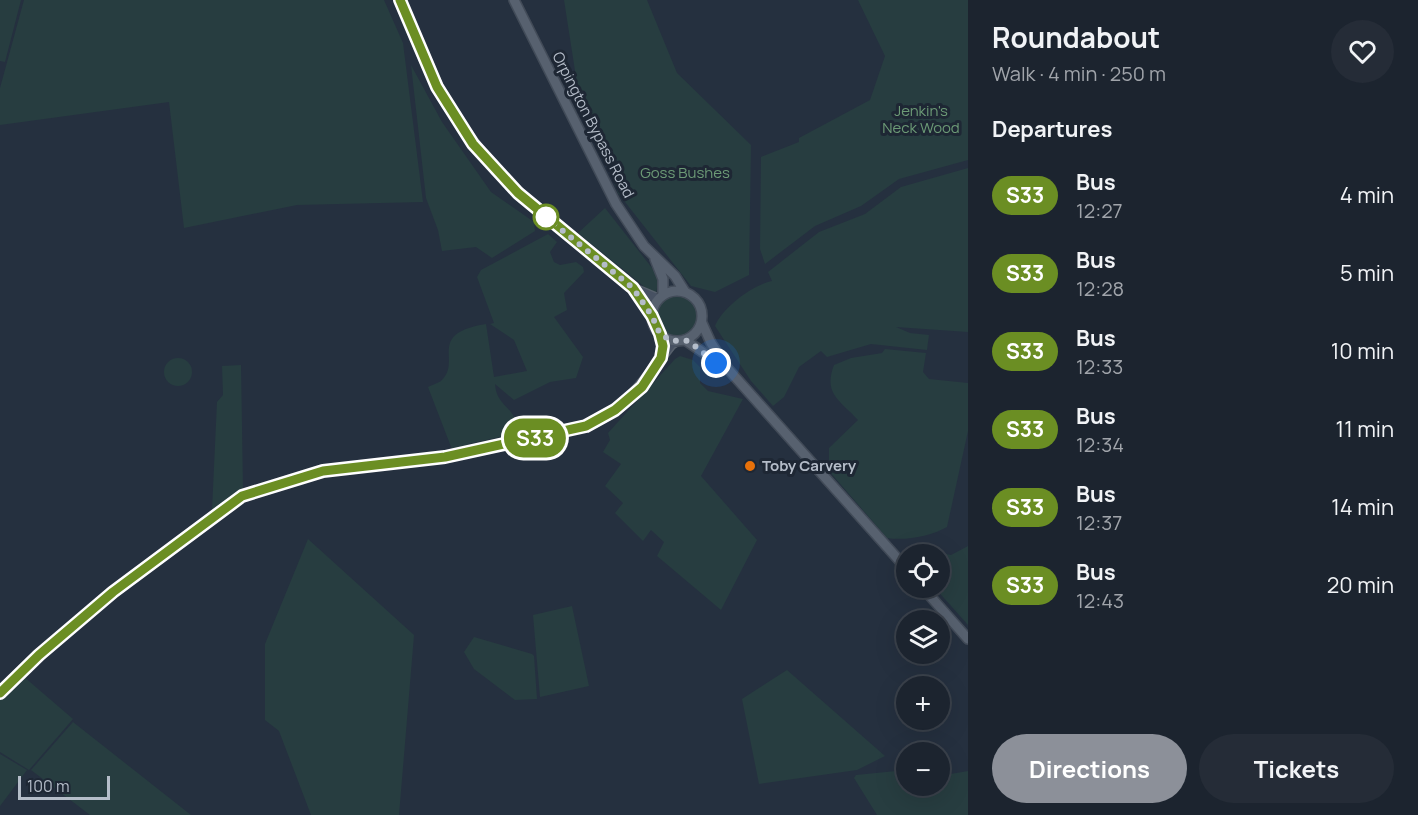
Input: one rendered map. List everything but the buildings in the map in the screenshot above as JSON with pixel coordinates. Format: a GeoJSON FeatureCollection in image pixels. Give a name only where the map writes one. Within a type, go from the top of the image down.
{"type":"FeatureCollection","features":[{"type":"Feature","properties":{"kind":"main road","name":"Orpington Bypass Road"},"geometry":{"type":"LineString","coordinates":[[514,0],[616,204],[654,257],[675,276],[685,292]]}},
{"type":"Feature","properties":{"kind":"main road","name":"Orpington Bypass Road"},"geometry":{"type":"LineString","coordinates":[[654,257],[663,279],[661,297]]}},
{"type":"Feature","properties":{"kind":"main road"},"geometry":{"type":"LineString","coordinates":[[728,369],[681,341],[660,334],[652,316],[661,297],[674,291],[685,292],[697,298],[702,312],[702,323],[711,343],[728,369],[896,557]]}},
{"type":"Feature","properties":{"kind":"main road"},"geometry":{"type":"LineString","coordinates":[[681,341],[696,333],[702,323]]}},
{"type":"Feature","properties":{"kind":"main road"},"geometry":{"type":"LineString","coordinates":[[932,598],[968,639]]}},
{"type":"Feature","properties":{"kind":"street"},"geometry":{"type":"LineString","coordinates":[[400,0],[437,87],[473,144],[518,193],[633,288],[652,316]]}},
{"type":"Feature","properties":{"kind":"street"},"geometry":{"type":"LineString","coordinates":[[633,288],[661,297]]}},
{"type":"Feature","properties":{"kind":"street"},"geometry":{"type":"LineString","coordinates":[[660,334],[663,346],[661,358]]}},
{"type":"Feature","properties":{"kind":"street"},"geometry":{"type":"LineString","coordinates":[[0,693],[39,655],[113,592],[242,496],[323,471],[445,457],[586,426],[615,410],[642,387],[671,345],[681,341]]}},
{"type":"Feature","properties":{"kind":"green space"},"geometry":{"type":"Polygon","coordinates":[[[0,0],[21,0],[5,62],[0,61],[0,0]]]}},
{"type":"Feature","properties":{"kind":"green space"},"geometry":{"type":"Polygon","coordinates":[[[24,0],[384,0],[403,43],[423,202],[297,205],[184,228],[169,102],[0,125],[0,88],[24,0]]]}},
{"type":"Feature","properties":{"kind":"green space","name":"Goss Bushes"},"geometry":{"type":"Polygon","coordinates":[[[564,0],[647,0],[677,73],[751,145],[749,275],[715,292],[691,286],[618,193],[578,90],[564,0]]]}},
{"type":"Feature","properties":{"kind":"green space","name":"Goss Bushes"},"geometry":{"type":"Polygon","coordinates":[[[858,0],[968,0],[968,160],[899,179],[861,206],[815,226],[765,264],[760,249],[761,157],[799,142],[799,138],[870,100],[885,56],[858,0]]]}},
{"type":"Feature","properties":{"kind":"green space"},"geometry":{"type":"Polygon","coordinates":[[[411,65],[442,122],[491,192],[534,222],[535,231],[492,258],[476,247],[442,251],[438,230],[426,198],[411,65]]]}},
{"type":"Feature","properties":{"kind":"green space"},"geometry":{"type":"Polygon","coordinates":[[[968,168],[968,332],[896,327],[910,333],[929,335],[927,350],[871,344],[827,357],[821,351],[799,367],[784,397],[773,406],[751,381],[715,326],[724,312],[747,292],[772,281],[768,272],[819,232],[865,214],[901,187],[968,168]]]}},
{"type":"Feature","properties":{"kind":"green space"},"geometry":{"type":"Polygon","coordinates":[[[605,208],[656,273],[659,279],[656,293],[652,293],[578,233],[605,208]]]}},
{"type":"Feature","properties":{"kind":"green space"},"geometry":{"type":"Polygon","coordinates":[[[548,234],[557,242],[550,252],[554,262],[560,265],[576,262],[583,267],[584,272],[564,293],[567,310],[554,317],[583,357],[576,378],[550,382],[514,400],[495,384],[499,398],[514,417],[518,433],[468,444],[470,448],[453,452],[428,387],[441,381],[447,373],[449,349],[456,334],[467,328],[486,324],[494,377],[527,371],[514,340],[490,324],[494,323],[477,277],[481,270],[548,234]]]}},
{"type":"Feature","properties":{"kind":"green space"},"geometry":{"type":"Polygon","coordinates":[[[677,295],[692,301],[698,316],[692,331],[677,337],[662,331],[656,316],[662,301],[677,295]]]}},
{"type":"Feature","properties":{"kind":"green space"},"geometry":{"type":"Polygon","coordinates":[[[885,349],[926,353],[923,372],[929,379],[968,383],[968,431],[947,527],[918,537],[887,538],[829,471],[829,448],[858,420],[832,390],[831,375],[834,365],[851,358],[882,353],[885,349]]]}},
{"type":"Feature","properties":{"kind":"green space"},"geometry":{"type":"Polygon","coordinates":[[[680,356],[693,360],[700,367],[700,383],[708,391],[743,399],[701,476],[757,540],[721,610],[657,556],[664,542],[651,530],[643,541],[615,513],[623,503],[605,486],[621,464],[603,452],[610,440],[608,433],[680,356]]]}},
{"type":"Feature","properties":{"kind":"green space"},"geometry":{"type":"Polygon","coordinates":[[[178,358],[188,362],[192,372],[188,382],[178,386],[168,382],[164,372],[168,362],[178,358]]]}},
{"type":"Feature","properties":{"kind":"green space"},"geometry":{"type":"Polygon","coordinates":[[[241,365],[243,488],[212,510],[217,402],[223,395],[222,366],[241,365]]]}},
{"type":"Feature","properties":{"kind":"green space"},"geometry":{"type":"Polygon","coordinates":[[[308,539],[414,635],[399,815],[311,815],[279,731],[265,720],[265,644],[308,539]]]}},
{"type":"Feature","properties":{"kind":"green space"},"geometry":{"type":"Polygon","coordinates":[[[968,546],[968,625],[944,598],[950,598],[951,555],[968,546]]]}},
{"type":"Feature","properties":{"kind":"green space"},"geometry":{"type":"Polygon","coordinates":[[[572,606],[589,686],[540,697],[533,615],[572,606]]]}},
{"type":"Feature","properties":{"kind":"green space"},"geometry":{"type":"Polygon","coordinates":[[[474,637],[532,654],[537,699],[515,700],[474,669],[464,652],[474,637]]]}},
{"type":"Feature","properties":{"kind":"green space"},"geometry":{"type":"Polygon","coordinates":[[[787,670],[885,756],[857,770],[759,784],[742,699],[787,670]]]}},
{"type":"Feature","properties":{"kind":"green space"},"geometry":{"type":"Polygon","coordinates":[[[23,676],[73,719],[29,770],[0,752],[0,699],[23,676]]]}},
{"type":"Feature","properties":{"kind":"green space"},"geometry":{"type":"Polygon","coordinates":[[[73,722],[191,815],[90,815],[31,770],[73,722]]]}},
{"type":"Feature","properties":{"kind":"green space"},"geometry":{"type":"Polygon","coordinates":[[[0,754],[27,770],[0,806],[0,754]]]}},
{"type":"Feature","properties":{"kind":"green space"},"geometry":{"type":"Polygon","coordinates":[[[896,771],[896,796],[950,796],[950,774],[968,771],[968,815],[877,815],[854,778],[856,775],[896,771]]]}},
{"type":"Feature","properties":{"kind":"bus line","name":"S33"},"geometry":{"type":"LineString","coordinates":[[0,693],[39,655],[113,592],[242,496],[323,471],[445,457],[586,426],[615,410],[642,387],[653,372],[661,358],[663,342],[654,326],[652,316],[633,288],[518,193],[473,144],[437,87],[400,0]]}},
{"type":"Feature","properties":{"kind":"place","name":"Toby Carvery"},"geometry":{"type":"Point","coordinates":[750,466]}},
{"type":"Feature","properties":{"kind":"route"},"geometry":{"type":"LineString","coordinates":[[546,217],[633,288],[652,316],[654,326],[660,334],[672,341],[685,340],[691,343],[716,363]]}},
{"type":"Feature","properties":{"kind":"park label","name":"Jenkin's Neck Wood"},"geometry":{"type":"Point","coordinates":[921,120]}}]}
